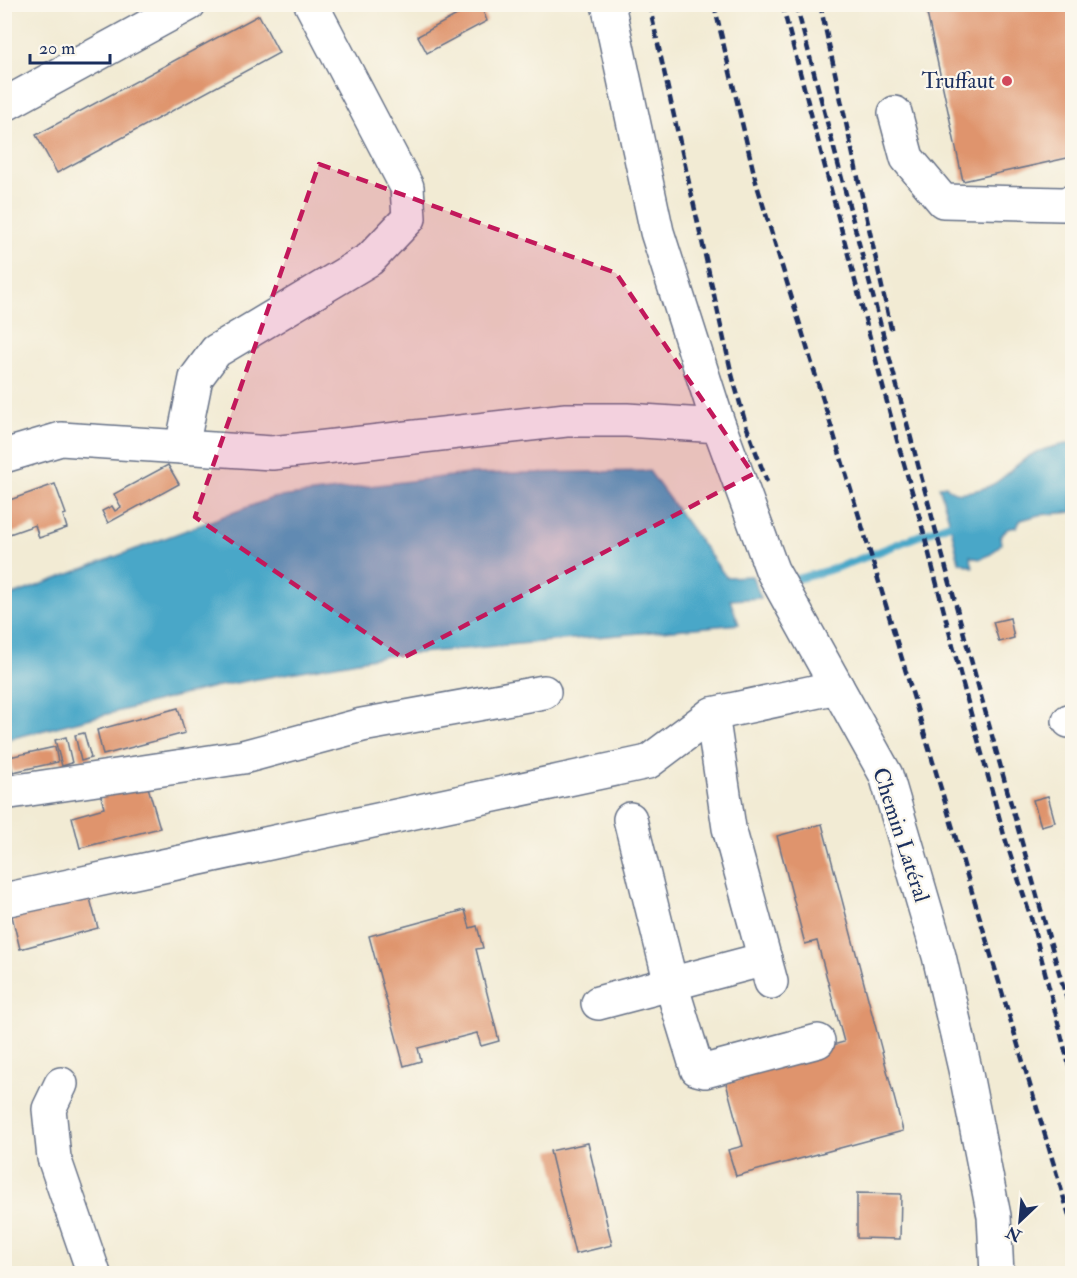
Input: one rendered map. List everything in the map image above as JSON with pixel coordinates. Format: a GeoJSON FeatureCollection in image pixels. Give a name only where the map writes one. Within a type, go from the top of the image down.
{"type":"FeatureCollection","features":[{"type":"Feature","properties":{"kind":"street"},"geometry":{"type":"LineString","coordinates":[[4,105],[189,4]]}},
{"type":"Feature","properties":{"kind":"street"},"geometry":{"type":"LineString","coordinates":[[182,447],[196,378],[216,351],[370,259],[409,218],[407,187],[311,4]]}},
{"type":"Feature","properties":{"kind":"street","name":"Chemin Latéral"},"geometry":{"type":"LineString","coordinates":[[608,4],[657,232],[719,426],[779,583],[886,775],[939,956],[965,1069],[994,1216],[997,1274]]}},
{"type":"Feature","properties":{"kind":"street"},"geometry":{"type":"LineString","coordinates":[[895,112],[907,158],[943,201],[1072,203]]}},
{"type":"Feature","properties":{"kind":"street"},"geometry":{"type":"LineString","coordinates":[[4,456],[61,439],[272,453],[566,420],[627,420],[719,426]]}},
{"type":"Feature","properties":{"kind":"street"},"geometry":{"type":"LineString","coordinates":[[4,900],[648,762],[712,714],[837,687]]}},
{"type":"Feature","properties":{"kind":"street"},"geometry":{"type":"LineString","coordinates":[[4,792],[243,757],[362,725],[544,692]]}},
{"type":"Feature","properties":{"kind":"street"},"geometry":{"type":"LineString","coordinates":[[598,1003],[671,984],[768,970],[729,828],[712,714]]}},
{"type":"Feature","properties":{"kind":"street"},"geometry":{"type":"LineString","coordinates":[[630,819],[671,984],[697,1069],[705,1071],[818,1041]]}},
{"type":"Feature","properties":{"kind":"street"},"geometry":{"type":"LineString","coordinates":[[61,1084],[49,1108],[54,1158],[94,1274]]}},
{"type":"Feature","properties":{"kind":"highlighted area"},"geometry":{"type":"Polygon","coordinates":[[[319,164],[616,273],[753,474],[403,658],[195,517],[319,164]]]}},
{"type":"Feature","properties":{"kind":"water"},"geometry":{"type":"Polygon","coordinates":[[[1072,443],[1072,512],[1039,515],[1021,520],[1016,527],[1007,529],[1000,537],[1001,544],[991,554],[979,559],[970,556],[973,567],[959,562],[939,486],[946,485],[950,490],[957,492],[979,490],[996,483],[1031,455],[1072,443]]]}},
{"type":"Feature","properties":{"kind":"water"},"geometry":{"type":"Polygon","coordinates":[[[649,471],[726,577],[752,576],[761,598],[730,600],[739,624],[385,656],[214,687],[5,740],[5,598],[272,498],[467,474],[649,471]]]}},
{"type":"Feature","properties":{"kind":"building"},"geometry":{"type":"Polygon","coordinates":[[[480,4],[487,21],[427,53],[418,36],[480,4]]]}},
{"type":"Feature","properties":{"kind":"building","name":"Truffaut"},"geometry":{"type":"Polygon","coordinates":[[[925,4],[1072,4],[1072,157],[963,181],[925,4]]]}},
{"type":"Feature","properties":{"kind":"building"},"geometry":{"type":"Polygon","coordinates":[[[259,15],[279,53],[57,173],[36,135],[259,15]]]}},
{"type":"Feature","properties":{"kind":"building"},"geometry":{"type":"Polygon","coordinates":[[[168,465],[179,484],[108,523],[102,511],[112,506],[115,511],[121,507],[114,494],[168,465]]]}},
{"type":"Feature","properties":{"kind":"building"},"geometry":{"type":"Polygon","coordinates":[[[55,484],[66,514],[63,515],[67,528],[39,538],[35,525],[4,536],[4,502],[55,484]]]}},
{"type":"Feature","properties":{"kind":"building"},"geometry":{"type":"Polygon","coordinates":[[[1010,618],[1014,638],[999,642],[993,622],[1010,618]]]}},
{"type":"Feature","properties":{"kind":"building"},"geometry":{"type":"Polygon","coordinates":[[[178,708],[185,733],[103,755],[97,730],[178,708]]]}},
{"type":"Feature","properties":{"kind":"building"},"geometry":{"type":"Polygon","coordinates":[[[84,733],[91,758],[81,761],[75,735],[84,733]]]}},
{"type":"Feature","properties":{"kind":"building"},"geometry":{"type":"Polygon","coordinates":[[[66,737],[72,763],[62,766],[55,740],[66,737]]]}},
{"type":"Feature","properties":{"kind":"building"},"geometry":{"type":"Polygon","coordinates":[[[55,747],[58,762],[13,772],[9,757],[55,747]]]}},
{"type":"Feature","properties":{"kind":"building"},"geometry":{"type":"Polygon","coordinates":[[[146,780],[160,828],[80,848],[72,817],[104,808],[100,792],[146,780]]]}},
{"type":"Feature","properties":{"kind":"building"},"geometry":{"type":"Polygon","coordinates":[[[1048,796],[1055,822],[1041,826],[1033,800],[1048,796]]]}},
{"type":"Feature","properties":{"kind":"building"},"geometry":{"type":"Polygon","coordinates":[[[822,824],[903,1131],[736,1176],[728,1150],[743,1146],[726,1083],[741,1079],[739,1071],[844,1042],[817,941],[805,944],[777,836],[822,824]]]}},
{"type":"Feature","properties":{"kind":"building"},"geometry":{"type":"Polygon","coordinates":[[[88,891],[98,928],[20,949],[11,912],[88,891]]]}},
{"type":"Feature","properties":{"kind":"building"},"geometry":{"type":"Polygon","coordinates":[[[465,910],[470,928],[477,926],[483,948],[476,949],[499,1041],[481,1046],[477,1033],[418,1048],[421,1061],[404,1066],[369,936],[465,910]]]}},
{"type":"Feature","properties":{"kind":"building"},"geometry":{"type":"Polygon","coordinates":[[[588,1143],[612,1245],[575,1254],[550,1151],[588,1143]]]}},
{"type":"Feature","properties":{"kind":"building"},"geometry":{"type":"Polygon","coordinates":[[[857,1193],[901,1194],[900,1239],[857,1238],[857,1193]]]}},
{"type":"Feature","properties":{"kind":"waterway"},"geometry":{"type":"LineString","coordinates":[[786,581],[831,570],[961,520]]}},
{"type":"Feature","properties":{"kind":"railway"},"geometry":{"type":"LineString","coordinates":[[649,4],[731,371],[746,425],[767,482]]}},
{"type":"Feature","properties":{"kind":"railway"},"geometry":{"type":"LineString","coordinates":[[714,4],[756,182],[1072,1225]]}},
{"type":"Feature","properties":{"kind":"railway"},"geometry":{"type":"LineString","coordinates":[[782,4],[962,681],[1004,835],[1031,918],[1072,1077]]}},
{"type":"Feature","properties":{"kind":"railway"},"geometry":{"type":"LineString","coordinates":[[796,4],[965,638],[1072,1017]]}},
{"type":"Feature","properties":{"kind":"railway"},"geometry":{"type":"LineString","coordinates":[[820,4],[892,333]]}},
{"type":"Feature","properties":{"kind":"place","name":"Truffaut"},"geometry":{"type":"Point","coordinates":[1007,81]}}]}
